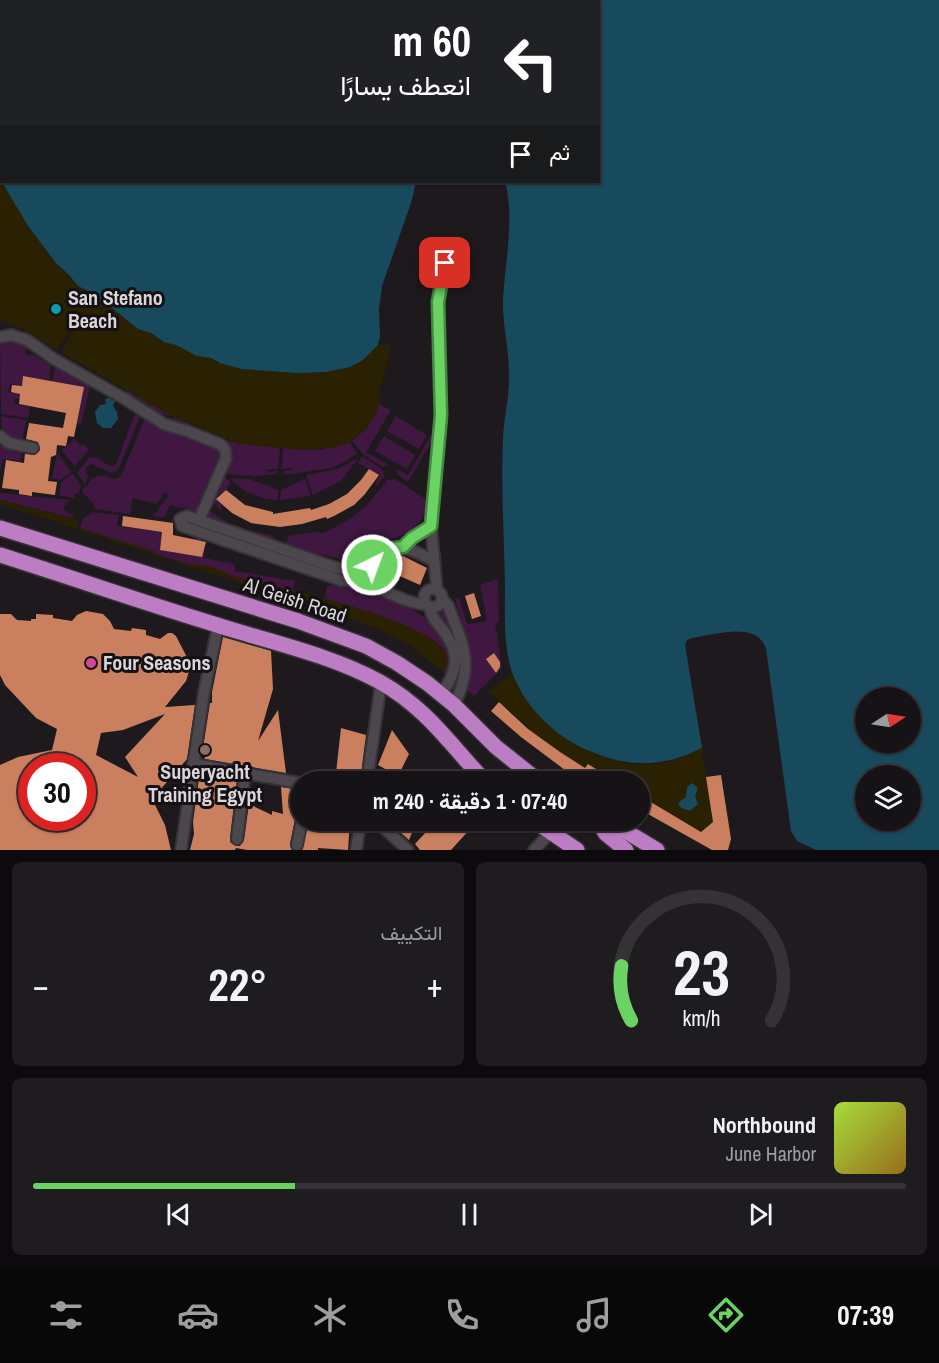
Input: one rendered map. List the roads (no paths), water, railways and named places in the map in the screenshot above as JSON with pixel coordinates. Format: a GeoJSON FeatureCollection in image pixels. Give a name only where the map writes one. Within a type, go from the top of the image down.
{"type":"FeatureCollection","features":[{"type":"Feature","properties":{"kind":"highway","name":"Al Geish Road"},"geometry":{"type":"LineString","coordinates":[[0,528],[333,633],[397,663],[441,694],[496,747],[526,771]]}},
{"type":"Feature","properties":{"kind":"highway"},"geometry":{"type":"LineString","coordinates":[[0,555],[325,660],[381,683],[429,718],[476,771]]}},
{"type":"Feature","properties":{"kind":"highway"},"geometry":{"type":"LineString","coordinates":[[604,831],[626,850]]}},
{"type":"Feature","properties":{"kind":"highway"},"geometry":{"type":"LineString","coordinates":[[625,831],[657,850]]}},
{"type":"Feature","properties":{"kind":"highway"},"geometry":{"type":"LineString","coordinates":[[550,832],[577,850]]}},
{"type":"Feature","properties":{"kind":"street"},"geometry":{"type":"LineString","coordinates":[[441,694],[455,671],[459,651],[458,631],[448,605],[440,595],[431,526],[441,415],[438,302],[445,263]]}},
{"type":"Feature","properties":{"kind":"street"},"geometry":{"type":"LineString","coordinates":[[0,337],[11,335],[27,340],[54,359],[164,424],[222,446],[226,452],[226,458],[199,520]]}},
{"type":"Feature","properties":{"kind":"street"},"geometry":{"type":"LineString","coordinates":[[0,436],[9,443],[33,448]]}},
{"type":"Feature","properties":{"kind":"street"},"geometry":{"type":"LineString","coordinates":[[427,605],[417,604],[375,586],[365,573],[334,567],[199,520],[184,516],[180,522],[184,526],[340,580],[352,581],[365,573],[367,560],[388,549],[403,547],[434,561]]}},
{"type":"Feature","properties":{"kind":"street"},"geometry":{"type":"LineString","coordinates":[[403,547],[412,538],[431,526]]}},
{"type":"Feature","properties":{"kind":"street"},"geometry":{"type":"LineString","coordinates":[[440,595],[427,591],[424,597],[433,618],[459,651],[467,666],[466,676],[454,705]]}},
{"type":"Feature","properties":{"kind":"street"},"geometry":{"type":"LineString","coordinates":[[181,850],[204,692],[218,626]]}},
{"type":"Feature","properties":{"kind":"street"},"geometry":{"type":"LineString","coordinates":[[447,636],[458,631]]}},
{"type":"Feature","properties":{"kind":"street"},"geometry":{"type":"LineString","coordinates":[[369,771],[381,683]]}},
{"type":"Feature","properties":{"kind":"street"},"geometry":{"type":"LineString","coordinates":[[193,765],[290,781]]}},
{"type":"Feature","properties":{"kind":"street"},"geometry":{"type":"LineString","coordinates":[[237,839],[245,774]]}},
{"type":"Feature","properties":{"kind":"street"},"geometry":{"type":"LineString","coordinates":[[297,845],[300,831]]}},
{"type":"Feature","properties":{"kind":"street"},"geometry":{"type":"LineString","coordinates":[[356,850],[359,831]]}},
{"type":"Feature","properties":{"kind":"street"},"geometry":{"type":"LineString","coordinates":[[387,831],[408,850]]}},
{"type":"Feature","properties":{"kind":"street"},"geometry":{"type":"LineString","coordinates":[[534,850],[550,832]]}},
{"type":"Feature","properties":{"kind":"water"},"geometry":{"type":"Polygon","coordinates":[[[600,0],[939,0],[939,850],[816,850],[797,841],[791,831],[766,649],[761,640],[754,635],[734,632],[687,640],[685,645],[702,748],[675,759],[634,763],[592,752],[556,731],[526,700],[510,665],[505,630],[502,494],[503,439],[509,363],[503,299],[509,210],[505,183],[600,183],[600,0]]]}},
{"type":"Feature","properties":{"kind":"water"},"geometry":{"type":"Polygon","coordinates":[[[3,183],[416,183],[382,286],[378,345],[363,360],[350,367],[326,372],[298,373],[241,369],[211,358],[197,356],[176,345],[164,342],[151,333],[138,329],[112,308],[78,286],[56,263],[28,226],[3,183]]]}},
{"type":"Feature","properties":{"kind":"water"},"geometry":{"type":"Polygon","coordinates":[[[105,399],[115,401],[113,406],[118,419],[111,428],[103,428],[97,423],[95,412],[100,405],[106,404],[105,399]]]}},
{"type":"Feature","properties":{"kind":"water"},"geometry":{"type":"Polygon","coordinates":[[[692,783],[698,788],[695,797],[698,804],[690,811],[681,808],[678,803],[686,797],[687,787],[692,783]]]}},
{"type":"Feature","properties":{"kind":"place","name":"San Stefano Beach"},"geometry":{"type":"Point","coordinates":[56,309]}},
{"type":"Feature","properties":{"kind":"place","name":"Four Seasons"},"geometry":{"type":"Point","coordinates":[91,663]}},
{"type":"Feature","properties":{"kind":"place","name":"Superyacht Training Egypt"},"geometry":{"type":"Point","coordinates":[205,750]}}]}
